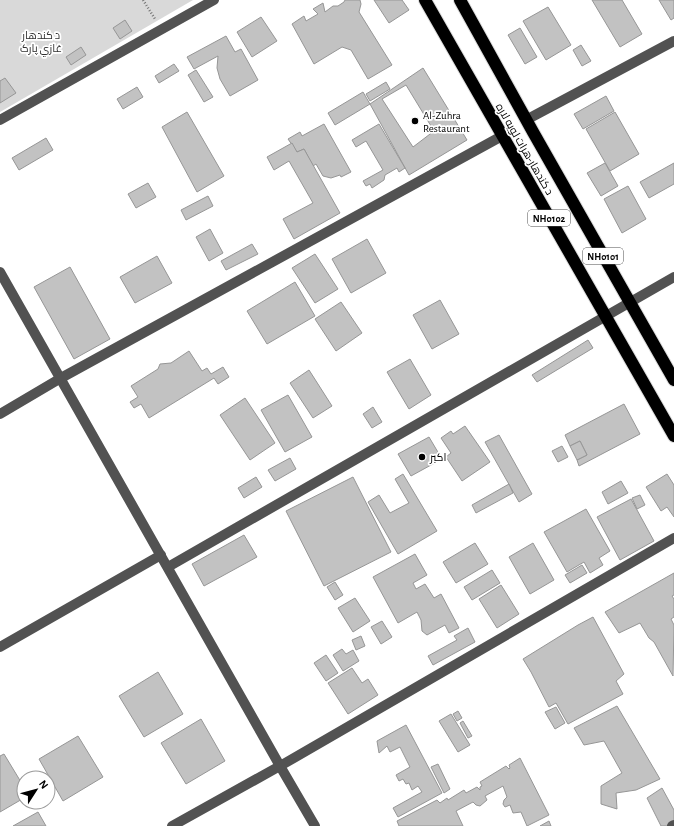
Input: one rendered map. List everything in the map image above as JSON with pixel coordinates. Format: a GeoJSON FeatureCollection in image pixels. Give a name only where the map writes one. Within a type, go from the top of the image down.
{"type":"FeatureCollection","features":[{"type":"Feature","properties":{"kind":"highway","name":"د کندهار-هرات لويه لاره"},"geometry":{"type":"LineString","coordinates":[[425,0],[674,436]]}},
{"type":"Feature","properties":{"kind":"highway","name":"د کندهار-هرات لويه لاره"},"geometry":{"type":"LineString","coordinates":[[460,0],[526,120],[674,380]]}},
{"type":"Feature","properties":{"kind":"street"},"geometry":{"type":"LineString","coordinates":[[0,120],[214,0]]}},
{"type":"Feature","properties":{"kind":"street"},"geometry":{"type":"LineString","coordinates":[[526,120],[674,41]]}},
{"type":"Feature","properties":{"kind":"street"},"geometry":{"type":"LineString","coordinates":[[0,414],[61,378],[502,136]]}},
{"type":"Feature","properties":{"kind":"street"},"geometry":{"type":"LineString","coordinates":[[0,272],[315,826]]}},
{"type":"Feature","properties":{"kind":"street"},"geometry":{"type":"LineString","coordinates":[[168,567],[674,277]]}},
{"type":"Feature","properties":{"kind":"street"},"geometry":{"type":"LineString","coordinates":[[172,826],[280,766],[674,538]]}},
{"type":"Feature","properties":{"kind":"street"},"geometry":{"type":"LineString","coordinates":[[0,647],[161,555]]}},
{"type":"Feature","properties":{"kind":"path"},"geometry":{"type":"LineString","coordinates":[[143,0],[162,30]]}},
{"type":"Feature","properties":{"kind":"green space","name":"د کندهار غازي پارک"},"geometry":{"type":"Polygon","coordinates":[[[0,0],[193,0],[0,112],[0,0]]]}},
{"type":"Feature","properties":{"kind":"building"},"geometry":{"type":"Polygon","coordinates":[[[345,0],[360,0],[361,4],[359,12],[392,65],[368,79],[351,50],[342,47],[314,64],[292,24],[304,16],[306,21],[318,14],[313,9],[323,3],[325,12],[333,6],[338,6],[345,0]]]}},
{"type":"Feature","properties":{"kind":"building"},"geometry":{"type":"Polygon","coordinates":[[[374,0],[402,0],[409,10],[389,23],[374,0]]]}},
{"type":"Feature","properties":{"kind":"building"},"geometry":{"type":"Polygon","coordinates":[[[592,0],[622,0],[642,34],[620,47],[592,0]]]}},
{"type":"Feature","properties":{"kind":"building"},"geometry":{"type":"Polygon","coordinates":[[[659,0],[674,0],[674,18],[671,20],[659,0]]]}},
{"type":"Feature","properties":{"kind":"building"},"geometry":{"type":"Polygon","coordinates":[[[548,7],[571,45],[546,60],[523,21],[548,7]]]}},
{"type":"Feature","properties":{"kind":"building"},"geometry":{"type":"Polygon","coordinates":[[[261,17],[277,41],[252,57],[237,32],[261,17]]]}},
{"type":"Feature","properties":{"kind":"building"},"geometry":{"type":"Polygon","coordinates":[[[125,20],[132,31],[120,39],[113,28],[125,20]]]}},
{"type":"Feature","properties":{"kind":"building"},"geometry":{"type":"Polygon","coordinates":[[[520,28],[537,57],[525,64],[508,35],[520,28]]]}},
{"type":"Feature","properties":{"kind":"building"},"geometry":{"type":"Polygon","coordinates":[[[226,36],[235,52],[241,49],[258,80],[230,96],[220,79],[217,68],[218,56],[194,69],[187,57],[226,36]]]}},
{"type":"Feature","properties":{"kind":"building"},"geometry":{"type":"Polygon","coordinates":[[[581,45],[591,61],[582,66],[573,50],[581,45]]]}},
{"type":"Feature","properties":{"kind":"building"},"geometry":{"type":"Polygon","coordinates":[[[81,47],[86,55],[71,65],[66,57],[81,47]]]}},
{"type":"Feature","properties":{"kind":"building"},"geometry":{"type":"Polygon","coordinates":[[[174,64],[179,71],[159,83],[155,76],[174,64]]]}},
{"type":"Feature","properties":{"kind":"building"},"geometry":{"type":"Polygon","coordinates":[[[423,68],[467,140],[409,175],[370,104],[423,68]],[[406,85],[382,99],[413,147],[434,131],[406,85]]]}},
{"type":"Feature","properties":{"kind":"building"},"geometry":{"type":"Polygon","coordinates":[[[196,70],[213,97],[204,102],[188,75],[196,70]]]}},
{"type":"Feature","properties":{"kind":"building"},"geometry":{"type":"Polygon","coordinates":[[[5,78],[16,93],[0,103],[0,81],[5,78]]]}},
{"type":"Feature","properties":{"kind":"building"},"geometry":{"type":"Polygon","coordinates":[[[386,82],[390,89],[370,101],[366,94],[386,82]]]}},
{"type":"Feature","properties":{"kind":"building"},"geometry":{"type":"Polygon","coordinates":[[[137,87],[143,97],[123,109],[117,99],[137,87]]]}},
{"type":"Feature","properties":{"kind":"building"},"geometry":{"type":"Polygon","coordinates":[[[363,92],[370,104],[335,125],[328,113],[363,92]]]}},
{"type":"Feature","properties":{"kind":"building"},"geometry":{"type":"Polygon","coordinates":[[[606,96],[614,111],[583,129],[574,114],[606,96]]]}},
{"type":"Feature","properties":{"kind":"building"},"geometry":{"type":"Polygon","coordinates":[[[187,112],[224,176],[197,192],[162,127],[187,112]]]}},
{"type":"Feature","properties":{"kind":"building"},"geometry":{"type":"Polygon","coordinates":[[[615,112],[639,154],[610,171],[586,129],[615,112]]]}},
{"type":"Feature","properties":{"kind":"building"},"geometry":{"type":"Polygon","coordinates":[[[324,124],[351,172],[341,177],[340,175],[331,178],[323,176],[316,164],[313,166],[304,149],[297,152],[288,139],[300,132],[302,136],[324,124]]]}},
{"type":"Feature","properties":{"kind":"building"},"geometry":{"type":"Polygon","coordinates":[[[379,124],[405,168],[399,172],[397,168],[385,175],[384,180],[372,188],[370,184],[366,186],[363,181],[383,170],[366,141],[356,147],[352,140],[379,124]]]}},
{"type":"Feature","properties":{"kind":"building"},"geometry":{"type":"Polygon","coordinates":[[[46,138],[53,150],[19,170],[12,158],[46,138]]]}},
{"type":"Feature","properties":{"kind":"building"},"geometry":{"type":"Polygon","coordinates":[[[292,143],[297,152],[304,149],[340,213],[294,239],[283,219],[313,203],[289,161],[274,170],[267,157],[292,143]]]}},
{"type":"Feature","properties":{"kind":"building"},"geometry":{"type":"Polygon","coordinates":[[[605,163],[618,186],[601,196],[587,173],[605,163]]]}},
{"type":"Feature","properties":{"kind":"building"},"geometry":{"type":"Polygon","coordinates":[[[674,163],[674,184],[649,198],[640,182],[674,163]]]}},
{"type":"Feature","properties":{"kind":"building"},"geometry":{"type":"Polygon","coordinates":[[[148,183],[156,197],[136,208],[128,194],[148,183]]]}},
{"type":"Feature","properties":{"kind":"building"},"geometry":{"type":"Polygon","coordinates":[[[628,186],[646,219],[622,233],[604,199],[628,186]]]}},
{"type":"Feature","properties":{"kind":"building"},"geometry":{"type":"Polygon","coordinates":[[[208,196],[213,206],[186,220],[181,210],[208,196]]]}},
{"type":"Feature","properties":{"kind":"building"},"geometry":{"type":"Polygon","coordinates":[[[210,229],[223,253],[209,261],[196,237],[210,229]]]}},
{"type":"Feature","properties":{"kind":"building"},"geometry":{"type":"Polygon","coordinates":[[[367,239],[386,273],[351,293],[332,259],[367,239]]]}},
{"type":"Feature","properties":{"kind":"building"},"geometry":{"type":"Polygon","coordinates":[[[252,244],[258,254],[226,270],[221,261],[252,244]]]}},
{"type":"Feature","properties":{"kind":"building"},"geometry":{"type":"Polygon","coordinates":[[[315,254],[338,289],[315,303],[292,268],[315,254]]]}},
{"type":"Feature","properties":{"kind":"building"},"geometry":{"type":"Polygon","coordinates":[[[157,256],[172,283],[135,303],[120,277],[157,256]]]}},
{"type":"Feature","properties":{"kind":"building"},"geometry":{"type":"Polygon","coordinates":[[[70,267],[110,339],[74,359],[34,287],[70,267]]]}},
{"type":"Feature","properties":{"kind":"building"},"geometry":{"type":"Polygon","coordinates":[[[295,282],[315,316],[267,344],[247,311],[295,282]]]}},
{"type":"Feature","properties":{"kind":"building"},"geometry":{"type":"Polygon","coordinates":[[[440,300],[459,334],[432,349],[413,315],[440,300]]]}},
{"type":"Feature","properties":{"kind":"building"},"geometry":{"type":"Polygon","coordinates":[[[341,302],[362,333],[336,351],[315,319],[341,302]]]}},
{"type":"Feature","properties":{"kind":"building"},"geometry":{"type":"Polygon","coordinates":[[[588,340],[593,348],[537,382],[532,375],[588,340]]]}},
{"type":"Feature","properties":{"kind":"building"},"geometry":{"type":"Polygon","coordinates":[[[189,351],[202,371],[207,368],[211,374],[223,367],[229,377],[218,384],[214,378],[149,418],[141,404],[134,408],[130,402],[138,397],[131,386],[158,369],[160,364],[171,363],[189,351]]]}},
{"type":"Feature","properties":{"kind":"building"},"geometry":{"type":"Polygon","coordinates":[[[410,359],[431,395],[409,409],[387,372],[410,359]]]}},
{"type":"Feature","properties":{"kind":"building"},"geometry":{"type":"Polygon","coordinates":[[[309,370],[332,406],[313,418],[290,383],[309,370]]]}},
{"type":"Feature","properties":{"kind":"building"},"geometry":{"type":"Polygon","coordinates":[[[288,395],[312,437],[285,452],[261,410],[288,395]]]}},
{"type":"Feature","properties":{"kind":"building"},"geometry":{"type":"Polygon","coordinates":[[[245,398],[275,443],[250,460],[220,415],[245,398]]]}},
{"type":"Feature","properties":{"kind":"building"},"geometry":{"type":"Polygon","coordinates":[[[624,404],[640,434],[579,466],[577,460],[587,455],[580,441],[570,446],[565,435],[624,404]]]}},
{"type":"Feature","properties":{"kind":"building"},"geometry":{"type":"Polygon","coordinates":[[[373,407],[382,422],[372,428],[363,414],[373,407]]]}},
{"type":"Feature","properties":{"kind":"building"},"geometry":{"type":"Polygon","coordinates":[[[465,426],[490,462],[462,481],[446,457],[451,453],[441,438],[451,431],[453,434],[465,426]]]}},
{"type":"Feature","properties":{"kind":"building"},"geometry":{"type":"Polygon","coordinates":[[[499,435],[532,494],[519,502],[485,442],[499,435]]]}},
{"type":"Feature","properties":{"kind":"building"},"geometry":{"type":"Polygon","coordinates":[[[429,437],[442,459],[411,476],[398,454],[429,437]]]}},
{"type":"Feature","properties":{"kind":"building"},"geometry":{"type":"Polygon","coordinates":[[[580,441],[587,455],[577,460],[570,446],[580,441]]]}},
{"type":"Feature","properties":{"kind":"building"},"geometry":{"type":"Polygon","coordinates":[[[562,446],[568,457],[558,462],[552,451],[562,446]]]}},
{"type":"Feature","properties":{"kind":"building"},"geometry":{"type":"Polygon","coordinates":[[[290,458],[296,469],[275,481],[268,470],[290,458]]]}},
{"type":"Feature","properties":{"kind":"building"},"geometry":{"type":"Polygon","coordinates":[[[403,474],[437,531],[398,554],[368,502],[379,495],[390,513],[409,503],[395,479],[403,474]]]}},
{"type":"Feature","properties":{"kind":"building"},"geometry":{"type":"Polygon","coordinates":[[[667,474],[674,485],[674,517],[667,507],[661,511],[646,487],[667,474]]]}},
{"type":"Feature","properties":{"kind":"building"},"geometry":{"type":"Polygon","coordinates":[[[256,477],[262,487],[244,498],[238,488],[256,477]]]}},
{"type":"Feature","properties":{"kind":"building"},"geometry":{"type":"Polygon","coordinates":[[[353,477],[391,552],[324,586],[286,511],[353,477]]]}},
{"type":"Feature","properties":{"kind":"building"},"geometry":{"type":"Polygon","coordinates":[[[621,481],[628,493],[608,504],[602,492],[621,481]]]}},
{"type":"Feature","properties":{"kind":"building"},"geometry":{"type":"Polygon","coordinates":[[[509,484],[513,493],[476,513],[472,505],[509,484]]]}},
{"type":"Feature","properties":{"kind":"building"},"geometry":{"type":"Polygon","coordinates":[[[640,495],[645,505],[637,509],[632,498],[640,495]]]}},
{"type":"Feature","properties":{"kind":"building"},"geometry":{"type":"Polygon","coordinates":[[[631,499],[654,541],[620,560],[597,517],[631,499]]]}},
{"type":"Feature","properties":{"kind":"building"},"geometry":{"type":"Polygon","coordinates":[[[586,509],[610,551],[599,558],[603,565],[590,573],[584,562],[567,572],[544,532],[586,509]]]}},
{"type":"Feature","properties":{"kind":"building"},"geometry":{"type":"Polygon","coordinates":[[[244,535],[257,557],[204,586],[192,564],[244,535]]]}},
{"type":"Feature","properties":{"kind":"building"},"geometry":{"type":"Polygon","coordinates":[[[475,543],[488,564],[456,583],[443,562],[475,543]]]}},
{"type":"Feature","properties":{"kind":"building"},"geometry":{"type":"Polygon","coordinates":[[[533,543],[554,580],[530,594],[509,557],[533,543]]]}},
{"type":"Feature","properties":{"kind":"building"},"geometry":{"type":"Polygon","coordinates":[[[415,554],[427,575],[413,583],[416,589],[425,584],[434,598],[441,594],[459,628],[449,633],[445,625],[427,635],[422,631],[421,620],[417,612],[398,623],[373,577],[415,554]]]}},
{"type":"Feature","properties":{"kind":"building"},"geometry":{"type":"Polygon","coordinates":[[[582,565],[587,573],[570,583],[565,575],[582,565]]]}},
{"type":"Feature","properties":{"kind":"building"},"geometry":{"type":"Polygon","coordinates":[[[492,570],[500,583],[472,600],[464,587],[492,570]]]}},
{"type":"Feature","properties":{"kind":"building"},"geometry":{"type":"Polygon","coordinates":[[[674,573],[674,595],[672,596],[674,599],[674,617],[671,619],[674,625],[673,676],[654,642],[649,638],[640,623],[619,633],[605,612],[674,573]]]}},
{"type":"Feature","properties":{"kind":"building"},"geometry":{"type":"Polygon","coordinates":[[[335,582],[343,595],[335,600],[327,587],[335,582]]]}},
{"type":"Feature","properties":{"kind":"building"},"geometry":{"type":"Polygon","coordinates":[[[501,585],[519,614],[497,628],[479,599],[501,585]]]}},
{"type":"Feature","properties":{"kind":"building"},"geometry":{"type":"Polygon","coordinates":[[[355,598],[370,621],[353,632],[338,608],[355,598]]]}},
{"type":"Feature","properties":{"kind":"building"},"geometry":{"type":"Polygon","coordinates":[[[593,617],[624,674],[616,681],[623,694],[568,724],[556,703],[549,707],[523,659],[593,617]]]}},
{"type":"Feature","properties":{"kind":"building"},"geometry":{"type":"Polygon","coordinates":[[[382,621],[392,637],[381,644],[371,627],[382,621]]]}},
{"type":"Feature","properties":{"kind":"building"},"geometry":{"type":"Polygon","coordinates":[[[468,628],[475,642],[433,665],[428,656],[457,640],[454,636],[468,628]]]}},
{"type":"Feature","properties":{"kind":"building"},"geometry":{"type":"Polygon","coordinates":[[[361,636],[365,646],[356,650],[352,640],[361,636]]]}},
{"type":"Feature","properties":{"kind":"building"},"geometry":{"type":"Polygon","coordinates":[[[342,649],[346,654],[353,650],[359,661],[343,671],[333,655],[342,649]]]}},
{"type":"Feature","properties":{"kind":"building"},"geometry":{"type":"Polygon","coordinates":[[[326,655],[338,673],[326,681],[314,663],[326,655]]]}},
{"type":"Feature","properties":{"kind":"building"},"geometry":{"type":"Polygon","coordinates":[[[352,668],[362,683],[368,679],[378,695],[348,714],[328,683],[352,668]]]}},
{"type":"Feature","properties":{"kind":"building"},"geometry":{"type":"Polygon","coordinates":[[[158,672],[183,714],[144,737],[119,696],[158,672]]]}},
{"type":"Feature","properties":{"kind":"building"},"geometry":{"type":"Polygon","coordinates":[[[617,706],[660,779],[636,790],[616,793],[617,809],[601,804],[601,786],[622,773],[604,741],[584,745],[574,728],[617,706]]]}},
{"type":"Feature","properties":{"kind":"building"},"geometry":{"type":"Polygon","coordinates":[[[556,707],[565,723],[555,729],[545,712],[556,707]]]}},
{"type":"Feature","properties":{"kind":"building"},"geometry":{"type":"Polygon","coordinates":[[[458,711],[462,718],[457,721],[453,714],[458,711]]]}},
{"type":"Feature","properties":{"kind":"building"},"geometry":{"type":"Polygon","coordinates":[[[451,714],[470,745],[458,752],[439,721],[451,714]]]}},
{"type":"Feature","properties":{"kind":"building"},"geometry":{"type":"Polygon","coordinates":[[[201,719],[225,761],[186,784],[161,743],[201,719]]]}},
{"type":"Feature","properties":{"kind":"building"},"geometry":{"type":"Polygon","coordinates":[[[463,721],[472,736],[468,738],[460,723],[463,721]]]}},
{"type":"Feature","properties":{"kind":"building"},"geometry":{"type":"Polygon","coordinates":[[[406,725],[442,793],[398,817],[393,808],[422,792],[418,786],[412,790],[409,783],[406,784],[403,779],[399,781],[396,775],[410,767],[400,747],[390,752],[387,746],[379,753],[377,741],[406,725]]]}},
{"type":"Feature","properties":{"kind":"building"},"geometry":{"type":"Polygon","coordinates":[[[78,736],[103,777],[63,801],[56,789],[56,770],[45,770],[39,759],[78,736]]]}},
{"type":"Feature","properties":{"kind":"building"},"geometry":{"type":"Polygon","coordinates":[[[4,754],[16,774],[16,803],[0,812],[0,756],[4,754]]]}},
{"type":"Feature","properties":{"kind":"building"},"geometry":{"type":"Polygon","coordinates":[[[520,758],[549,815],[527,826],[521,812],[513,813],[510,805],[505,807],[503,804],[507,797],[503,786],[485,796],[487,800],[480,806],[473,802],[456,811],[463,826],[399,826],[397,821],[437,800],[440,803],[464,790],[466,793],[477,787],[480,790],[480,787],[482,786],[480,782],[506,766],[509,769],[509,765],[520,758]]]}},
{"type":"Feature","properties":{"kind":"building"},"geometry":{"type":"Polygon","coordinates":[[[438,764],[450,789],[444,793],[431,767],[438,764]]]}},
{"type":"Feature","properties":{"kind":"building"},"geometry":{"type":"Polygon","coordinates":[[[662,788],[674,810],[674,825],[672,826],[661,826],[647,798],[662,788]]]}},
{"type":"Feature","properties":{"kind":"building"},"geometry":{"type":"Polygon","coordinates":[[[38,812],[46,826],[13,826],[38,812]]]}},
{"type":"Feature","properties":{"kind":"building"},"geometry":{"type":"Polygon","coordinates":[[[549,821],[551,826],[540,826],[549,821]]]}},
{"type":"Feature","properties":{"kind":"place","name":"Al-Zuhra Restaurant"},"geometry":{"type":"Point","coordinates":[415,121]}},
{"type":"Feature","properties":{"kind":"place","name":"اکبر"},"geometry":{"type":"Point","coordinates":[422,457]}}]}
